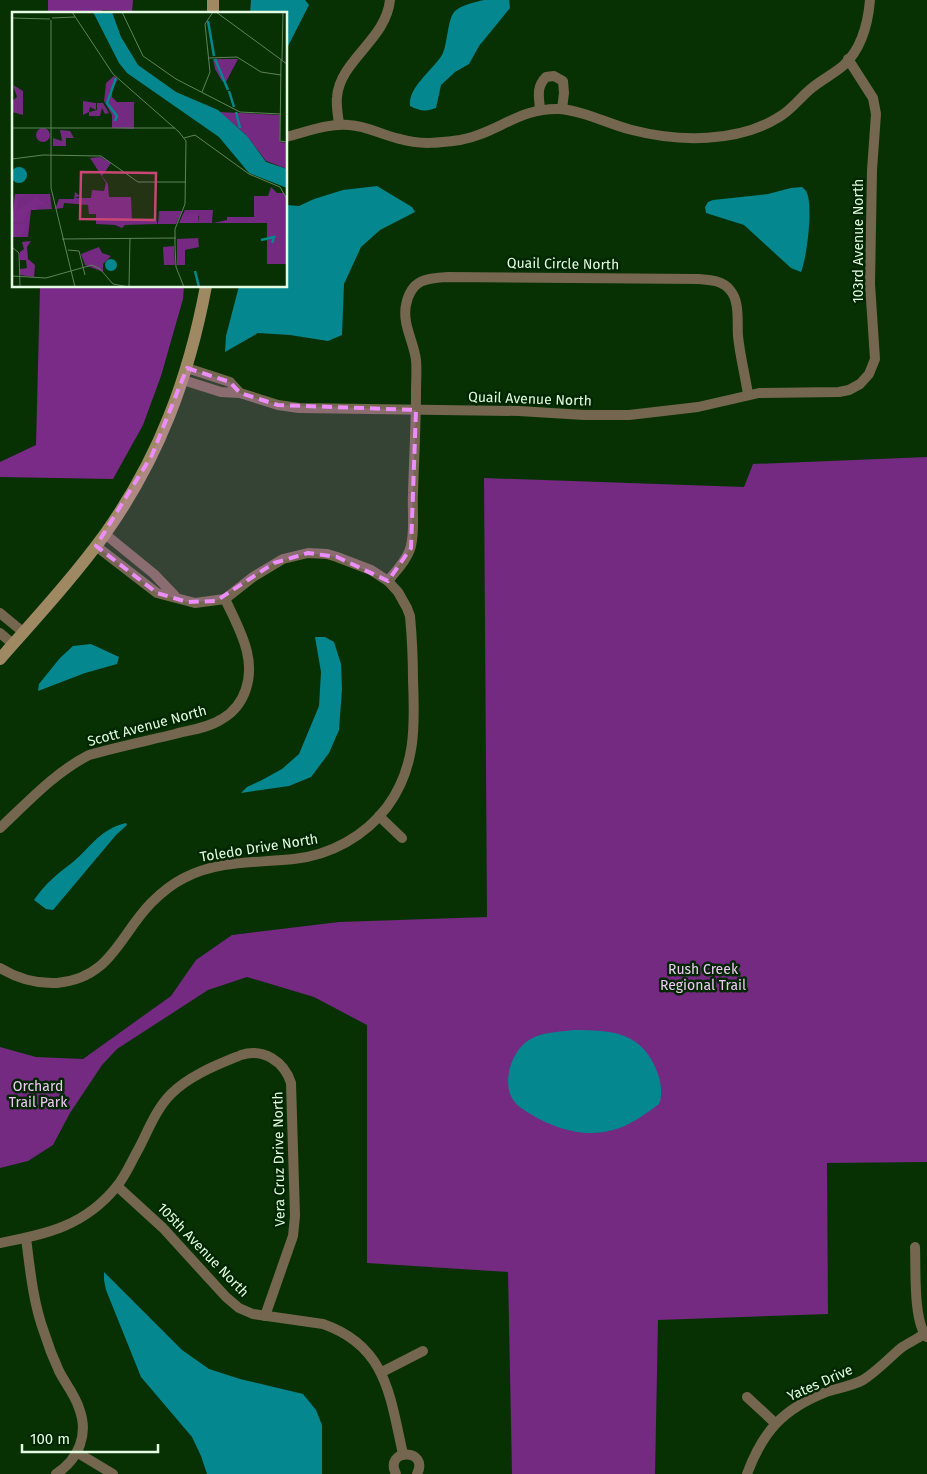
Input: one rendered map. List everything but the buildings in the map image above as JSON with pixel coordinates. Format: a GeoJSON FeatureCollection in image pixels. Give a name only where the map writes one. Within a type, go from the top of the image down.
{"type":"FeatureCollection","features":[{"type":"Feature","properties":{"kind":"street"},"geometry":{"type":"LineString","coordinates":[[339,124],[336,107],[341,81],[348,68],[383,24],[390,0]]}},
{"type":"Feature","properties":{"kind":"street"},"geometry":{"type":"LineString","coordinates":[[288,137],[339,124],[370,128],[400,139],[422,143],[440,142],[463,139],[479,134],[516,117],[540,109],[562,109],[584,114],[633,131],[662,136],[689,138],[736,134],[781,117],[809,90],[843,65],[856,50],[864,35],[870,0]]}},
{"type":"Feature","properties":{"kind":"street","name":"103rd Avenue North"},"geometry":{"type":"LineString","coordinates":[[820,393],[849,390],[860,384],[869,374],[875,359],[870,284],[872,170],[876,114],[873,98],[848,59]]}},
{"type":"Feature","properties":{"kind":"street"},"geometry":{"type":"LineString","coordinates":[[540,109],[538,91],[540,83],[546,77],[554,76],[563,81],[562,109]]}},
{"type":"Feature","properties":{"kind":"street","name":"Quail Circle North"},"geometry":{"type":"LineString","coordinates":[[416,410],[416,360],[405,319],[406,304],[413,289],[421,280],[430,278],[698,279],[722,283],[732,291],[735,300],[738,336],[748,394]]}},
{"type":"Feature","properties":{"kind":"street"},"geometry":{"type":"LineString","coordinates":[[0,659],[63,587],[105,534],[152,455],[164,432],[185,374],[198,330],[206,288]]}},
{"type":"Feature","properties":{"kind":"street","name":"Quail Avenue North"},"geometry":{"type":"LineString","coordinates":[[185,374],[221,392],[240,393],[278,405],[299,408],[629,415],[698,407],[748,394],[820,393]]}},
{"type":"Feature","properties":{"kind":"street"},"geometry":{"type":"LineString","coordinates":[[105,534],[154,574],[180,600],[195,603],[225,599],[264,564],[308,553],[338,557],[371,570],[388,580],[403,562],[411,548],[416,410]]}},
{"type":"Feature","properties":{"kind":"street"},"geometry":{"type":"LineString","coordinates":[[96,546],[157,593],[175,596]]}},
{"type":"Feature","properties":{"kind":"street","name":"Toledo Drive North"},"geometry":{"type":"LineString","coordinates":[[0,968],[21,979],[39,983],[61,982],[81,977],[98,968],[106,961],[150,904],[168,888],[186,877],[207,868],[222,865],[295,859],[318,854],[348,841],[370,826],[388,806],[403,778],[410,758],[414,728],[410,616],[398,592],[388,580]]}},
{"type":"Feature","properties":{"kind":"street","name":"Scott Avenue North"},"geometry":{"type":"LineString","coordinates":[[0,828],[58,775],[72,764],[89,755],[202,727],[222,720],[236,707],[247,689],[250,668],[244,640],[225,599]]}},
{"type":"Feature","properties":{"kind":"street"},"geometry":{"type":"LineString","coordinates":[[0,613],[23,632]]}},
{"type":"Feature","properties":{"kind":"street"},"geometry":{"type":"LineString","coordinates":[[0,633],[13,644]]}},
{"type":"Feature","properties":{"kind":"street"},"geometry":{"type":"LineString","coordinates":[[379,816],[402,838]]}},
{"type":"Feature","properties":{"kind":"street","name":"Vera Cruz Drive North"},"geometry":{"type":"LineString","coordinates":[[0,1243],[57,1230],[84,1217],[97,1208],[126,1174],[160,1109],[180,1086],[195,1076],[248,1053],[263,1054],[277,1062],[288,1075],[293,1092],[296,1216],[293,1236],[264,1316]]}},
{"type":"Feature","properties":{"kind":"street","name":"105th Avenue North"},"geometry":{"type":"LineString","coordinates":[[117,1186],[163,1228],[232,1303],[246,1312],[309,1321],[334,1328],[354,1339],[382,1372],[403,1454]]}},
{"type":"Feature","properties":{"kind":"street"},"geometry":{"type":"LineString","coordinates":[[26,1238],[32,1281],[43,1330],[59,1371],[79,1408],[82,1436],[78,1453],[67,1466],[56,1474]]}},
{"type":"Feature","properties":{"kind":"street"},"geometry":{"type":"LineString","coordinates":[[916,1247],[917,1307],[926,1336]]}},
{"type":"Feature","properties":{"kind":"street","name":"Yates Drive"},"geometry":{"type":"LineString","coordinates":[[746,1474],[755,1452],[775,1423],[798,1406],[825,1393],[861,1381],[884,1365],[902,1348],[926,1336]]}},
{"type":"Feature","properties":{"kind":"street"},"geometry":{"type":"LineString","coordinates":[[382,1372],[422,1352]]}},
{"type":"Feature","properties":{"kind":"street"},"geometry":{"type":"LineString","coordinates":[[747,1397],[775,1423]]}},
{"type":"Feature","properties":{"kind":"street"},"geometry":{"type":"LineString","coordinates":[[78,1453],[113,1474]]}},
{"type":"Feature","properties":{"kind":"street"},"geometry":{"type":"LineString","coordinates":[[396,1474],[394,1462],[403,1454],[411,1455],[417,1460],[419,1468],[417,1474]]}},
{"type":"Feature","properties":{"kind":"highlighted area"},"geometry":{"type":"Polygon","coordinates":[[[187,368],[230,382],[240,393],[278,405],[416,410],[411,548],[388,581],[337,557],[308,553],[274,563],[216,601],[187,602],[157,593],[96,546],[152,455],[187,368]]]}},
{"type":"Feature","properties":{"kind":"green space","name":"Rush Creek Regional Trail"},"geometry":{"type":"Polygon","coordinates":[[[927,457],[927,1162],[827,1163],[828,1314],[658,1320],[655,1474],[512,1474],[508,1272],[367,1263],[367,1025],[314,997],[247,977],[208,990],[117,1049],[102,1065],[70,1113],[53,1145],[28,1161],[0,1168],[0,1047],[36,1057],[83,1059],[171,996],[196,960],[232,935],[339,922],[487,917],[484,478],[744,487],[753,464],[927,457]]]}},
{"type":"Feature","properties":{"kind":"shaded area"},"geometry":{"type":"Polygon","coordinates":[[[48,0],[133,0],[132,11],[48,12],[48,0]]]}},
{"type":"Feature","properties":{"kind":"shaded area"},"geometry":{"type":"Polygon","coordinates":[[[40,288],[184,288],[183,299],[161,376],[143,425],[113,479],[0,477],[0,462],[36,445],[40,288]]]}},
{"type":"Feature","properties":{"kind":"water"},"geometry":{"type":"Polygon","coordinates":[[[251,0],[305,0],[309,5],[288,46],[288,12],[250,12],[251,0]]]}},
{"type":"Feature","properties":{"kind":"water"},"geometry":{"type":"Polygon","coordinates":[[[484,0],[509,0],[510,8],[479,46],[469,64],[455,72],[441,85],[436,108],[423,110],[410,106],[413,92],[442,55],[452,15],[461,7],[484,0]]]}},
{"type":"Feature","properties":{"kind":"water"},"geometry":{"type":"Polygon","coordinates":[[[377,186],[412,207],[415,212],[380,230],[361,247],[344,284],[342,335],[328,341],[290,335],[258,333],[225,352],[226,336],[238,288],[288,288],[288,205],[299,206],[343,190],[377,186]]]}},
{"type":"Feature","properties":{"kind":"water"},"geometry":{"type":"Polygon","coordinates":[[[802,187],[807,192],[809,200],[809,221],[807,244],[801,272],[791,268],[744,225],[706,213],[705,207],[708,202],[713,200],[768,194],[802,187]]]}},
{"type":"Feature","properties":{"kind":"water"},"geometry":{"type":"Polygon","coordinates":[[[315,637],[325,637],[334,642],[341,664],[342,689],[339,730],[329,753],[311,777],[289,786],[241,793],[247,787],[282,769],[299,754],[319,706],[321,672],[315,637]]]}},
{"type":"Feature","properties":{"kind":"water"},"geometry":{"type":"Polygon","coordinates":[[[91,644],[119,657],[117,664],[85,673],[38,691],[39,684],[60,658],[73,646],[91,644]]]}},
{"type":"Feature","properties":{"kind":"water"},"geometry":{"type":"Polygon","coordinates":[[[126,823],[127,825],[116,835],[53,910],[46,909],[34,900],[42,889],[97,839],[109,829],[126,823]]]}},
{"type":"Feature","properties":{"kind":"water"},"geometry":{"type":"Polygon","coordinates":[[[573,1030],[614,1033],[625,1036],[644,1049],[652,1060],[658,1074],[661,1089],[659,1104],[643,1116],[626,1125],[613,1130],[592,1133],[561,1128],[532,1115],[518,1105],[510,1094],[508,1086],[510,1068],[517,1052],[529,1040],[539,1035],[573,1030]]]}},
{"type":"Feature","properties":{"kind":"water"},"geometry":{"type":"Polygon","coordinates":[[[104,1272],[182,1350],[209,1369],[240,1379],[303,1394],[316,1410],[322,1425],[322,1474],[207,1474],[192,1437],[141,1377],[106,1290],[104,1272]]]}},
{"type":"Feature","properties":{"kind":"park label","name":"Orchard Trail Park"},"geometry":{"type":"Point","coordinates":[38,1094]}}]}
